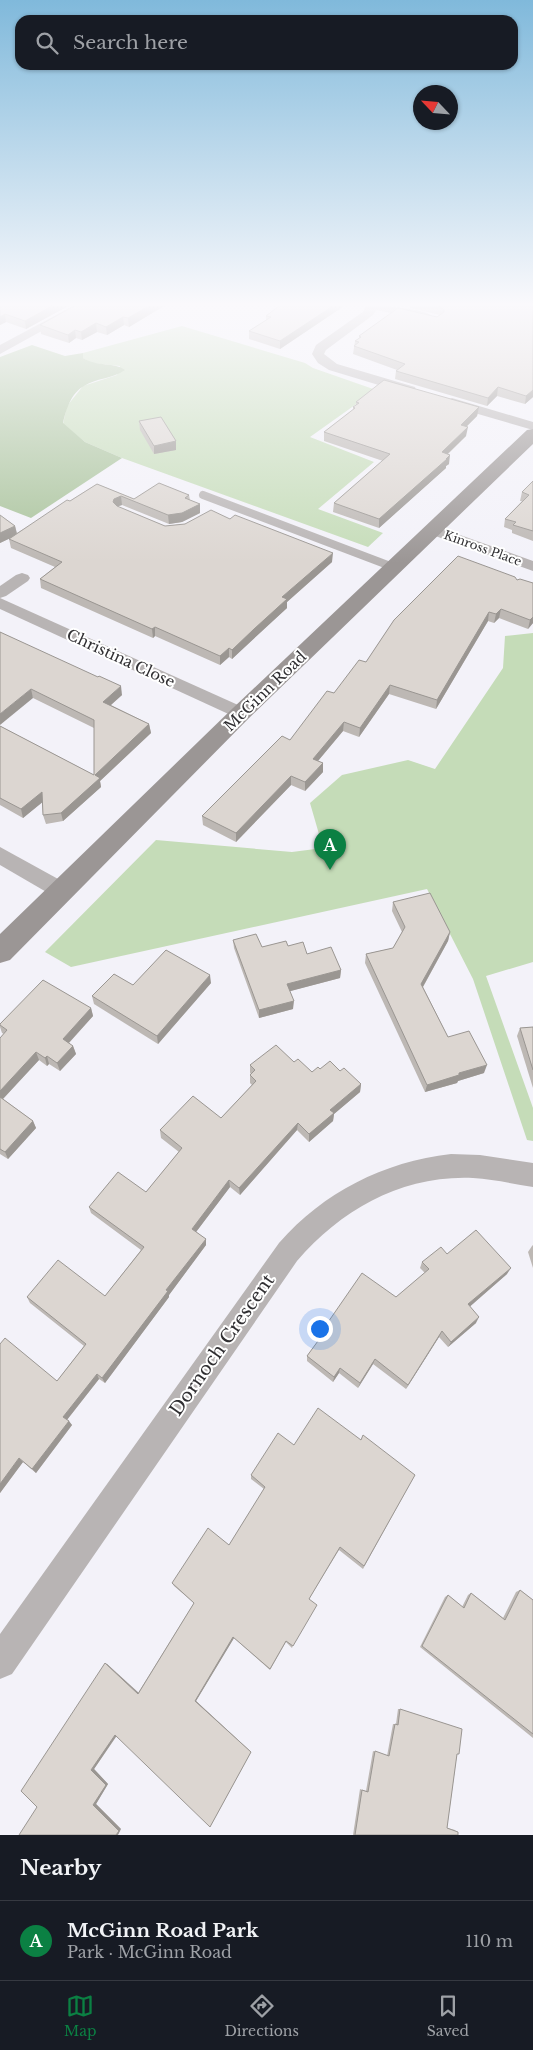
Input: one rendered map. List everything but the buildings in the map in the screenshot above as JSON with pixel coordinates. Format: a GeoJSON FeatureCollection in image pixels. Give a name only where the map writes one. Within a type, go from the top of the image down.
{"type":"FeatureCollection","features":[{"type":"Feature","properties":{"kind":"street"},"geometry":{"type":"LineString","coordinates":[[417,392],[533,426]]}},
{"type":"Feature","properties":{"kind":"street","name":"McGinn Road"},"geometry":{"type":"LineString","coordinates":[[0,952],[241,713],[533,434]]}},
{"type":"Feature","properties":{"kind":"street","name":"Kinross Place"},"geometry":{"type":"LineString","coordinates":[[432,530],[533,566]]}},
{"type":"Feature","properties":{"kind":"street"},"geometry":{"type":"LineString","coordinates":[[0,593],[22,578]]}},
{"type":"Feature","properties":{"kind":"street","name":"Christina Close"},"geometry":{"type":"LineString","coordinates":[[0,603],[241,713]]}},
{"type":"Feature","properties":{"kind":"street"},"geometry":{"type":"LineString","coordinates":[[0,855],[62,891]]}},
{"type":"Feature","properties":{"kind":"street","name":"Dornoch Crescent"},"geometry":{"type":"LineString","coordinates":[[0,1662],[288,1252],[315,1223],[341,1203],[366,1188],[395,1177],[435,1168],[472,1166],[533,1176]]}},
{"type":"Feature","properties":{"kind":"lane"},"geometry":{"type":"LineString","coordinates":[[203,495],[393,568]]}},
{"type":"Feature","properties":{"kind":"lane"},"geometry":{"type":"LineString","coordinates":[[216,508],[223,503]]}},
{"type":"Feature","properties":{"kind":"green space"},"geometry":{"type":"Polygon","coordinates":[[[0,392],[77,392],[70,402],[63,423],[85,442],[122,458],[31,518],[0,506],[0,392]]]}},
{"type":"Feature","properties":{"kind":"green space"},"geometry":{"type":"Polygon","coordinates":[[[78,392],[374,392],[310,437],[374,462],[318,509],[383,533],[368,547],[122,458],[85,442],[63,424],[67,406],[78,392]]]}},
{"type":"Feature","properties":{"kind":"green space"},"geometry":{"type":"Polygon","coordinates":[[[533,633],[533,962],[486,976],[533,1108],[533,1141],[527,1140],[473,979],[427,889],[71,967],[45,952],[156,840],[292,852],[323,848],[310,803],[342,775],[408,760],[435,769],[503,668],[505,636],[533,633]]]}},
{"type":"Feature","properties":{"kind":"place","name":"McGinn Road Park"},"geometry":{"type":"Point","coordinates":[330,870]}}]}
